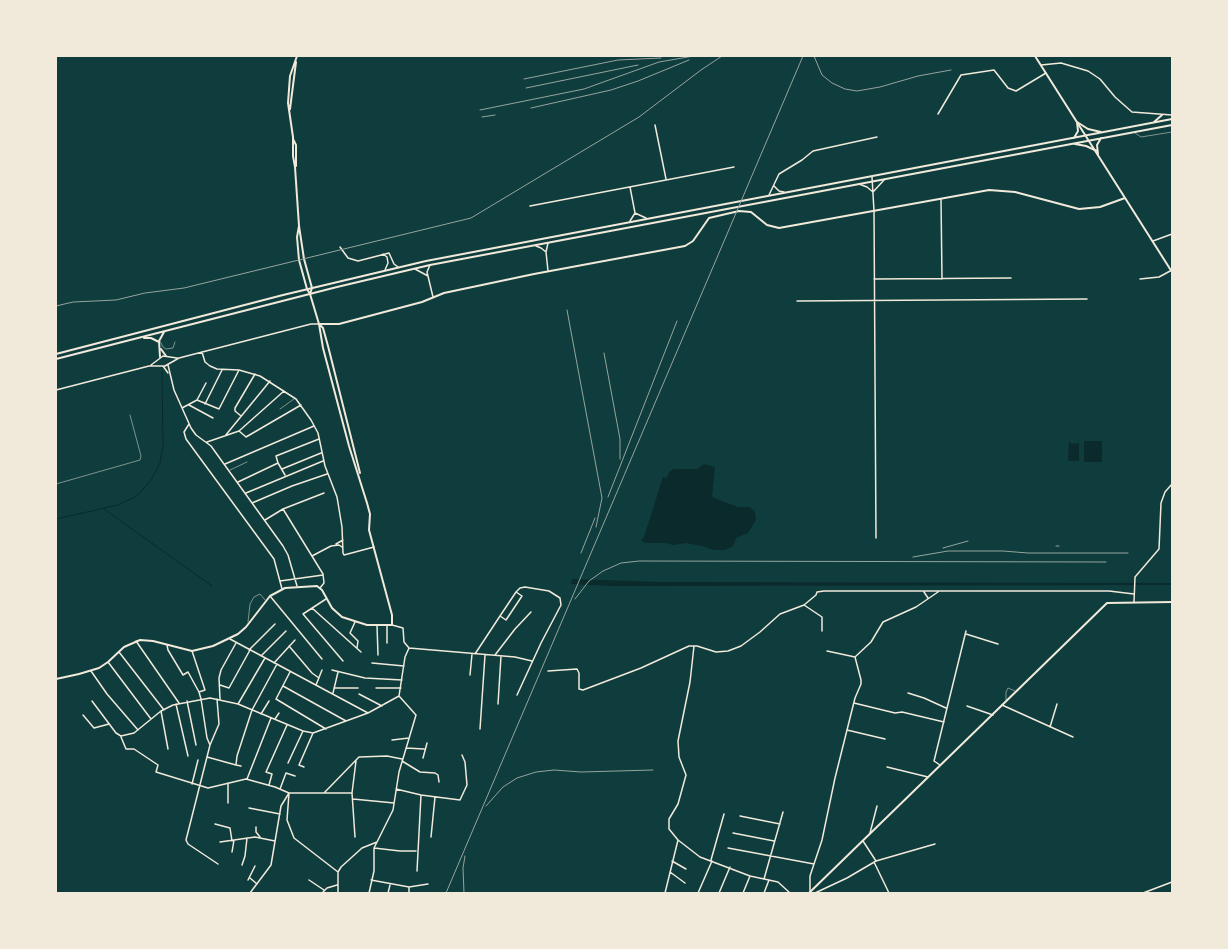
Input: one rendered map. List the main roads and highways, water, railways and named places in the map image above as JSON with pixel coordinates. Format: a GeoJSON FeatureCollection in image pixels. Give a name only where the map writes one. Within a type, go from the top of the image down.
{"type":"FeatureCollection","features":[{"type":"Feature","properties":{"kind":"water"},"geometry":{"type":"Polygon","coordinates":[[[1069,440],[1071,444],[1079,443],[1079,461],[1068,461],[1069,440]]]}},
{"type":"Feature","properties":{"kind":"water"},"geometry":{"type":"Polygon","coordinates":[[[1084,441],[1102,441],[1102,462],[1084,462],[1084,441]]]}},
{"type":"Feature","properties":{"kind":"water"},"geometry":{"type":"Polygon","coordinates":[[[704,464],[715,467],[712,496],[714,498],[738,507],[750,507],[755,512],[756,520],[748,533],[736,538],[733,546],[725,550],[713,550],[686,543],[673,545],[665,543],[646,543],[641,541],[644,537],[663,477],[667,478],[669,472],[674,469],[697,469],[704,464]]]}},
{"type":"Feature","properties":{"kind":"water"},"geometry":{"type":"Polygon","coordinates":[[[572,579],[660,582],[1172,583],[1172,585],[612,586],[571,584],[572,579]]]}},
{"type":"Feature","properties":{"kind":"waterway"},"geometry":{"type":"LineString","coordinates":[[56,519],[118,505],[137,496],[151,480],[160,463],[163,446],[162,372]]}},
{"type":"Feature","properties":{"kind":"waterway"},"geometry":{"type":"LineString","coordinates":[[104,509],[212,586]]}},
{"type":"Feature","properties":{"kind":"railway"},"geometry":{"type":"LineString","coordinates":[[480,110],[584,89],[659,62],[694,56]]}},
{"type":"Feature","properties":{"kind":"railway"},"geometry":{"type":"LineString","coordinates":[[56,306],[73,302],[116,300],[145,293],[184,288],[471,218],[639,117],[722,56]]}},
{"type":"Feature","properties":{"kind":"railway"},"geometry":{"type":"LineString","coordinates":[[446,893],[803,56]]}},
{"type":"Feature","properties":{"kind":"railway"},"geometry":{"type":"LineString","coordinates":[[814,56],[822,75],[832,83],[845,89],[857,91],[880,87],[918,76],[951,70]]}},
{"type":"Feature","properties":{"kind":"railway"},"geometry":{"type":"LineString","coordinates":[[524,79],[618,60],[661,58]]}},
{"type":"Feature","properties":{"kind":"railway"},"geometry":{"type":"LineString","coordinates":[[531,108],[611,90],[638,81],[689,60]]}},
{"type":"Feature","properties":{"kind":"railway"},"geometry":{"type":"LineString","coordinates":[[526,88],[638,65]]}},
{"type":"Feature","properties":{"kind":"railway"},"geometry":{"type":"LineString","coordinates":[[482,117],[495,115]]}},
{"type":"Feature","properties":{"kind":"railway"},"geometry":{"type":"LineString","coordinates":[[567,310],[602,498],[596,527]]}},
{"type":"Feature","properties":{"kind":"railway"},"geometry":{"type":"LineString","coordinates":[[608,497],[677,321]]}},
{"type":"Feature","properties":{"kind":"railway"},"geometry":{"type":"LineString","coordinates":[[604,353],[620,439],[620,459]]}},
{"type":"Feature","properties":{"kind":"railway"},"geometry":{"type":"LineString","coordinates":[[581,553],[595,518]]}},
{"type":"Feature","properties":{"kind":"railway"},"geometry":{"type":"LineString","coordinates":[[943,548],[968,541]]}},
{"type":"Feature","properties":{"kind":"railway"},"geometry":{"type":"LineString","coordinates":[[913,557],[948,551],[1128,553]]}},
{"type":"Feature","properties":{"kind":"railway"},"geometry":{"type":"LineString","coordinates":[[575,599],[589,581],[603,571],[621,563],[639,561],[1106,562]]}},
{"type":"Feature","properties":{"kind":"railway"},"geometry":{"type":"LineString","coordinates":[[486,806],[503,787],[517,778],[536,772],[554,770],[581,772],[653,770]]}},
{"type":"Feature","properties":{"kind":"railway"},"geometry":{"type":"LineString","coordinates":[[464,893],[463,868],[465,856]]}}]}
